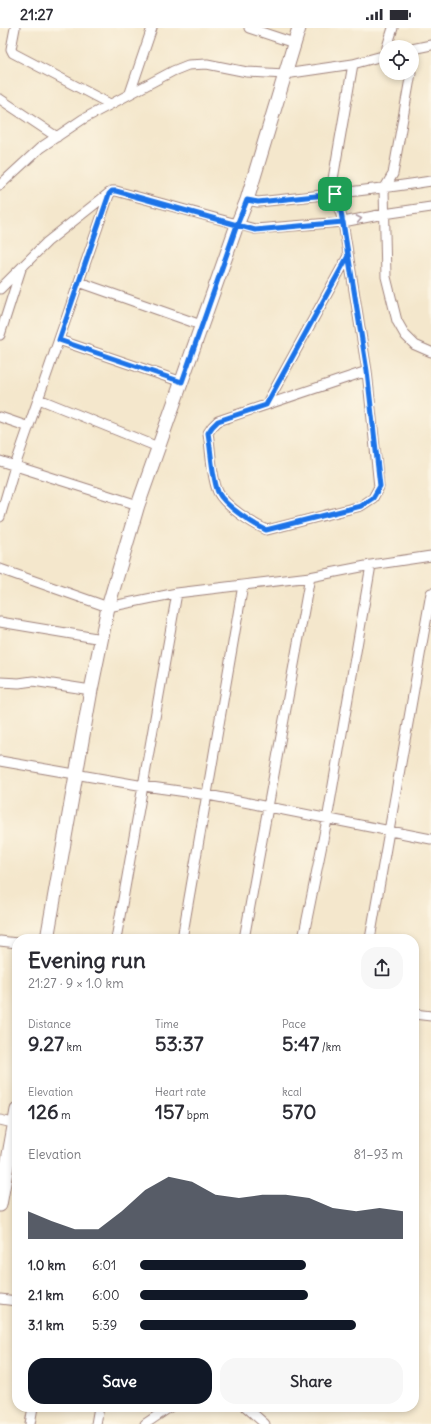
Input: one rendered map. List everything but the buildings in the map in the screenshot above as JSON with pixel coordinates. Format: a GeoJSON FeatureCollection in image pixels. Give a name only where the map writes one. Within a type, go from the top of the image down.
{"type":"FeatureCollection","features":[{"type":"Feature","properties":{"kind":"main road"},"geometry":{"type":"LineString","coordinates":[[48,934],[91,690],[108,607],[138,505],[201,325],[247,200],[299,28]]}},
{"type":"Feature","properties":{"kind":"main road"},"geometry":{"type":"LineString","coordinates":[[0,1205],[12,1142]]}},
{"type":"Feature","properties":{"kind":"street"},"geometry":{"type":"LineString","coordinates":[[15,28],[12,49],[14,53],[110,104]]}},
{"type":"Feature","properties":{"kind":"street"},"geometry":{"type":"LineString","coordinates":[[130,93],[152,28]]}},
{"type":"Feature","properties":{"kind":"street"},"geometry":{"type":"LineString","coordinates":[[249,28],[294,43]]}},
{"type":"Feature","properties":{"kind":"street"},"geometry":{"type":"LineString","coordinates":[[390,40],[394,28]]}},
{"type":"Feature","properties":{"kind":"street"},"geometry":{"type":"LineString","coordinates":[[419,48],[431,44]]}},
{"type":"Feature","properties":{"kind":"street"},"geometry":{"type":"LineString","coordinates":[[0,185],[40,148],[83,119],[130,93],[188,65],[206,64],[247,72],[285,74],[353,64],[379,55]]}},
{"type":"Feature","properties":{"kind":"street"},"geometry":{"type":"LineString","coordinates":[[353,64],[333,179],[335,194],[343,222],[367,371],[380,486],[373,498],[361,506],[266,530],[254,525],[225,502],[216,485],[208,433],[218,421],[367,371]]}},
{"type":"Feature","properties":{"kind":"street"},"geometry":{"type":"LineString","coordinates":[[409,80],[393,174],[384,189],[386,277],[397,321],[405,335],[415,345],[431,352]]}},
{"type":"Feature","properties":{"kind":"street"},"geometry":{"type":"LineString","coordinates":[[0,99],[56,137]]}},
{"type":"Feature","properties":{"kind":"street"},"geometry":{"type":"LineString","coordinates":[[247,200],[258,202],[335,194],[355,190],[384,189],[431,181]]}},
{"type":"Feature","properties":{"kind":"street"},"geometry":{"type":"LineString","coordinates":[[0,289],[47,242],[113,190],[255,230],[343,222],[431,207]]}},
{"type":"Feature","properties":{"kind":"street"},"geometry":{"type":"LineString","coordinates":[[0,517],[29,427],[110,193]]}},
{"type":"Feature","properties":{"kind":"street"},"geometry":{"type":"LineString","coordinates":[[266,405],[348,256]]}},
{"type":"Feature","properties":{"kind":"street"},"geometry":{"type":"LineString","coordinates":[[0,336],[22,266]]}},
{"type":"Feature","properties":{"kind":"street"},"geometry":{"type":"LineString","coordinates":[[79,282],[201,325]]}},
{"type":"Feature","properties":{"kind":"street"},"geometry":{"type":"LineString","coordinates":[[59,340],[182,382]]}},
{"type":"Feature","properties":{"kind":"street"},"geometry":{"type":"LineString","coordinates":[[39,399],[158,447]]}},
{"type":"Feature","properties":{"kind":"street"},"geometry":{"type":"LineString","coordinates":[[0,417],[29,427]]}},
{"type":"Feature","properties":{"kind":"street"},"geometry":{"type":"LineString","coordinates":[[0,461],[138,505]]}},
{"type":"Feature","properties":{"kind":"street"},"geometry":{"type":"LineString","coordinates":[[0,569],[108,607],[177,593],[310,577],[372,565],[431,556]]}},
{"type":"Feature","properties":{"kind":"street"},"geometry":{"type":"LineString","coordinates":[[304,934],[327,820],[372,565]]}},
{"type":"Feature","properties":{"kind":"street"},"geometry":{"type":"LineString","coordinates":[[245,934],[310,577]]}},
{"type":"Feature","properties":{"kind":"street"},"geometry":{"type":"LineString","coordinates":[[183,934],[243,585]]}},
{"type":"Feature","properties":{"kind":"street"},"geometry":{"type":"LineString","coordinates":[[117,934],[177,593]]}},
{"type":"Feature","properties":{"kind":"street"},"geometry":{"type":"LineString","coordinates":[[371,934],[431,593]]}},
{"type":"Feature","properties":{"kind":"street"},"geometry":{"type":"LineString","coordinates":[[0,622],[102,638]]}},
{"type":"Feature","properties":{"kind":"street"},"geometry":{"type":"LineString","coordinates":[[0,682],[19,683],[33,681],[91,690]]}},
{"type":"Feature","properties":{"kind":"street"},"geometry":{"type":"LineString","coordinates":[[0,761],[144,786],[208,795],[431,840]]}},
{"type":"Feature","properties":{"kind":"street"},"geometry":{"type":"LineString","coordinates":[[0,941],[12,942]]}},
{"type":"Feature","properties":{"kind":"street"},"geometry":{"type":"LineString","coordinates":[[419,1014],[431,1015]]}},
{"type":"Feature","properties":{"kind":"street"},"geometry":{"type":"LineString","coordinates":[[0,1120],[12,1122]]}},
{"type":"Feature","properties":{"kind":"street"},"geometry":{"type":"LineString","coordinates":[[0,1299],[12,1300]]}},
{"type":"Feature","properties":{"kind":"street"},"geometry":{"type":"LineString","coordinates":[[30,1424],[32,1412]]}},
{"type":"Feature","properties":{"kind":"street"},"geometry":{"type":"LineString","coordinates":[[96,1424],[98,1412]]}},
{"type":"Feature","properties":{"kind":"street"},"geometry":{"type":"LineString","coordinates":[[145,1424],[162,1412]]}},
{"type":"Feature","properties":{"kind":"street"},"geometry":{"type":"LineString","coordinates":[[252,1412],[265,1424]]}},
{"type":"Feature","properties":{"kind":"route"},"geometry":{"type":"LineString","coordinates":[[335,194],[258,202],[247,200],[237,225],[113,190],[109,194],[59,340],[182,382],[237,225],[255,230],[343,222],[367,371],[380,486],[373,498],[361,506],[266,530],[254,525],[225,502],[219,493],[216,485],[208,433],[218,421],[266,405],[348,256],[343,222],[341,212],[335,194]]}}]}
